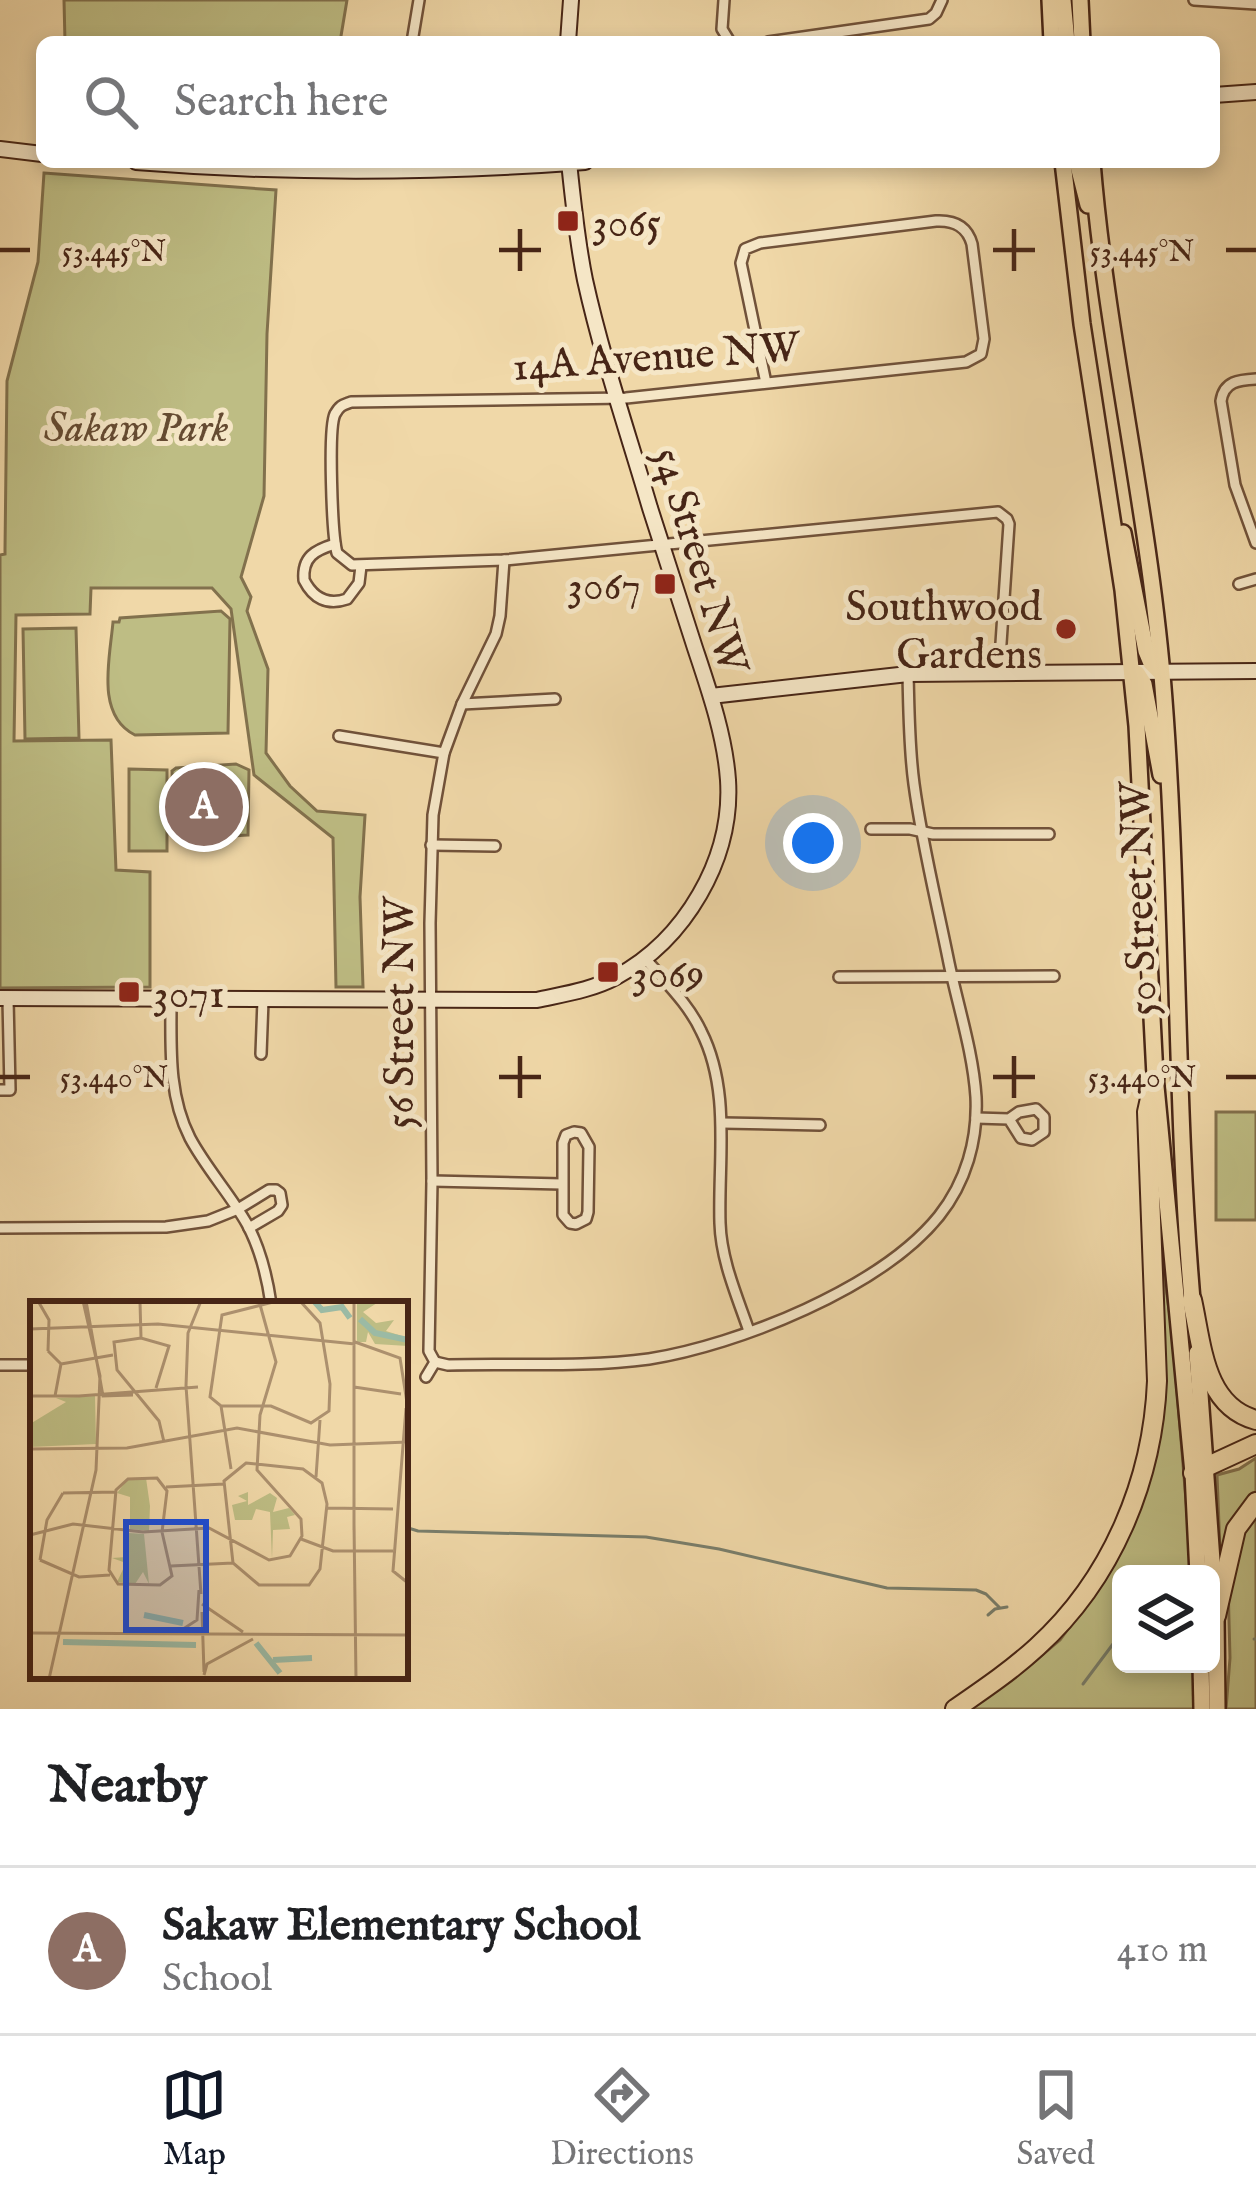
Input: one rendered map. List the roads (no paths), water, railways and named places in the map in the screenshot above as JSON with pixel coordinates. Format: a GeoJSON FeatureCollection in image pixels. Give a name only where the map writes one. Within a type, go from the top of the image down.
{"type":"FeatureCollection","features":[{"type":"Feature","properties":{"kind":"highway"},"geometry":{"type":"LineString","coordinates":[[955,1709],[1006,1673],[1069,1615],[1118,1540],[1145,1467],[1157,1381],[1148,1112],[1155,1076]]}},
{"type":"Feature","properties":{"kind":"highway"},"geometry":{"type":"LineString","coordinates":[[1192,1300],[1214,1388],[1236,1413],[1256,1420]]}},
{"type":"Feature","properties":{"kind":"highway"},"geometry":{"type":"LineString","coordinates":[[1200,1470],[1256,1444]]}},
{"type":"Feature","properties":{"kind":"highway"},"geometry":{"type":"LineString","coordinates":[[1220,1599],[1236,1529],[1256,1502]]}},
{"type":"Feature","properties":{"kind":"main road"},"geometry":{"type":"LineString","coordinates":[[1049,36],[1054,4]]}},
{"type":"Feature","properties":{"kind":"main road"},"geometry":{"type":"LineString","coordinates":[[1054,4],[1065,36]]}},
{"type":"Feature","properties":{"kind":"main road"},"geometry":{"type":"LineString","coordinates":[[1080,6],[1085,36]]}},
{"type":"Feature","properties":{"kind":"main road"},"geometry":{"type":"LineString","coordinates":[[1053,168],[1072,240]]}},
{"type":"Feature","properties":{"kind":"main road","name":"50 Street NW"},"geometry":{"type":"LineString","coordinates":[[1064,168],[1132,672],[1155,1076],[1210,1565]]}},
{"type":"Feature","properties":{"kind":"main road"},"geometry":{"type":"LineString","coordinates":[[1079,168],[1099,242]]}},
{"type":"Feature","properties":{"kind":"main road","name":"50 Street NW"},"geometry":{"type":"LineString","coordinates":[[1092,168],[1099,242],[1162,672],[1200,1470],[1198,1565]]}},
{"type":"Feature","properties":{"kind":"main road"},"geometry":{"type":"LineString","coordinates":[[1094,186],[1101,168]]}},
{"type":"Feature","properties":{"kind":"main road"},"geometry":{"type":"LineString","coordinates":[[1108,497],[1123,533],[1147,651],[1151,663],[1162,672]]}},
{"type":"Feature","properties":{"kind":"main road"},"geometry":{"type":"LineString","coordinates":[[1132,672],[1144,684],[1172,818]]}},
{"type":"Feature","properties":{"kind":"main road"},"geometry":{"type":"LineString","coordinates":[[1201,1673],[1202,1709]]}},
{"type":"Feature","properties":{"kind":"main road","name":"50 Street NW"},"geometry":{"type":"LineString","coordinates":[[1217,1673],[1217,1709]]}},
{"type":"Feature","properties":{"kind":"street"},"geometry":{"type":"LineString","coordinates":[[413,36],[418,0]]}},
{"type":"Feature","properties":{"kind":"street"},"geometry":{"type":"LineString","coordinates":[[568,36],[571,0]]}},
{"type":"Feature","properties":{"kind":"street"},"geometry":{"type":"LineString","coordinates":[[724,0],[726,36]]}},
{"type":"Feature","properties":{"kind":"street"},"geometry":{"type":"LineString","coordinates":[[810,36],[921,20],[936,13],[942,0]]}},
{"type":"Feature","properties":{"kind":"street"},"geometry":{"type":"LineString","coordinates":[[1194,0],[1256,4]]}},
{"type":"Feature","properties":{"kind":"street"},"geometry":{"type":"LineString","coordinates":[[1220,95],[1256,92]]}},
{"type":"Feature","properties":{"kind":"street"},"geometry":{"type":"LineString","coordinates":[[0,149],[36,153]]}},
{"type":"Feature","properties":{"kind":"street"},"geometry":{"type":"LineString","coordinates":[[235,168],[486,168]]}},
{"type":"Feature","properties":{"kind":"street","name":"54 Street NW"},"geometry":{"type":"LineString","coordinates":[[4,998],[537,1000],[616,976],[644,958],[700,896],[718,856],[728,782],[711,696],[617,398],[585,277],[570,168]]}},
{"type":"Feature","properties":{"kind":"street","name":"14A Avenue NW"},"geometry":{"type":"LineString","coordinates":[[334,544],[333,419],[351,402],[617,398],[766,383],[966,362],[981,354],[984,339],[972,244],[962,227],[936,221],[760,243],[745,249],[741,263],[766,383]]}},
{"type":"Feature","properties":{"kind":"street"},"geometry":{"type":"LineString","coordinates":[[1256,379],[1235,381],[1225,388],[1222,407],[1234,485],[1256,544]]}},
{"type":"Feature","properties":{"kind":"street"},"geometry":{"type":"LineString","coordinates":[[357,566],[356,589],[347,599],[318,598],[306,585],[307,559],[334,544],[341,559],[357,566],[503,560],[982,512],[1003,514],[1009,531],[999,673]]}},
{"type":"Feature","properties":{"kind":"street","name":"56 Street NW"},"geometry":{"type":"LineString","coordinates":[[435,1362],[429,1351],[433,815],[444,753],[496,634],[503,560]]}},
{"type":"Feature","properties":{"kind":"street"},"geometry":{"type":"LineString","coordinates":[[1239,584],[1256,579]]}},
{"type":"Feature","properties":{"kind":"street"},"geometry":{"type":"LineString","coordinates":[[711,696],[908,674],[1256,671]]}},
{"type":"Feature","properties":{"kind":"street"},"geometry":{"type":"LineString","coordinates":[[426,1377],[435,1362],[646,1359],[692,1350],[796,1313],[843,1290],[929,1227],[949,1203],[972,1149],[975,1089],[922,832],[911,758],[908,674]]}},
{"type":"Feature","properties":{"kind":"street"},"geometry":{"type":"LineString","coordinates":[[462,704],[555,699]]}},
{"type":"Feature","properties":{"kind":"street"},"geometry":{"type":"LineString","coordinates":[[339,736],[444,753]]}},
{"type":"Feature","properties":{"kind":"street"},"geometry":{"type":"LineString","coordinates":[[871,829],[1049,834]]}},
{"type":"Feature","properties":{"kind":"street","name":"56 Street NW"},"geometry":{"type":"LineString","coordinates":[[431,845],[495,846]]}},
{"type":"Feature","properties":{"kind":"street"},"geometry":{"type":"LineString","coordinates":[[644,958],[693,1015],[712,1058],[722,1123],[722,1241],[749,1331]]}},
{"type":"Feature","properties":{"kind":"street"},"geometry":{"type":"LineString","coordinates":[[839,977],[1054,976]]}},
{"type":"Feature","properties":{"kind":"street"},"geometry":{"type":"LineString","coordinates":[[0,1090],[10,1090],[4,998]]}},
{"type":"Feature","properties":{"kind":"street"},"geometry":{"type":"LineString","coordinates":[[171,1000],[171,1072],[181,1113],[190,1138],[249,1228],[264,1266],[270,1301]]}},
{"type":"Feature","properties":{"kind":"street"},"geometry":{"type":"LineString","coordinates":[[261,1054],[263,1000]]}},
{"type":"Feature","properties":{"kind":"street"},"geometry":{"type":"LineString","coordinates":[[976,1118],[1009,1118]]}},
{"type":"Feature","properties":{"kind":"street"},"geometry":{"type":"LineString","coordinates":[[722,1123],[820,1125]]}},
{"type":"Feature","properties":{"kind":"street"},"geometry":{"type":"LineString","coordinates":[[581,1133],[589,1147],[588,1212],[581,1222],[570,1223],[563,1215],[562,1184],[563,1143],[566,1135],[581,1133]]}},
{"type":"Feature","properties":{"kind":"street","name":"56 Street NW"},"geometry":{"type":"LineString","coordinates":[[432,1181],[562,1184]]}},
{"type":"Feature","properties":{"kind":"street"},"geometry":{"type":"LineString","coordinates":[[0,1228],[166,1227],[208,1221],[269,1190],[280,1193],[278,1210],[249,1228]]}},
{"type":"Feature","properties":{"kind":"waterway"},"geometry":{"type":"LineString","coordinates":[[408,1528],[646,1537],[887,1588],[976,1590],[999,1607]]}},
{"type":"Feature","properties":{"kind":"waterway"},"geometry":{"type":"LineString","coordinates":[[988,1615],[1007,1607]]}},
{"type":"Feature","properties":{"kind":"waterway"},"geometry":{"type":"LineString","coordinates":[[1083,1684],[1112,1645]]}},
{"type":"Feature","properties":{"kind":"place","name":"3065"},"geometry":{"type":"Point","coordinates":[568,221]}},
{"type":"Feature","properties":{"kind":"place","name":"3067"},"geometry":{"type":"Point","coordinates":[665,584]}},
{"type":"Feature","properties":{"kind":"place","name":"Southwood Gardens"},"geometry":{"type":"Point","coordinates":[1066,629]}},
{"type":"Feature","properties":{"kind":"place","name":"Sakaw Elementary School"},"geometry":{"type":"Point","coordinates":[204,807]}},
{"type":"Feature","properties":{"kind":"place","name":"3069"},"geometry":{"type":"Point","coordinates":[608,972]}},
{"type":"Feature","properties":{"kind":"place","name":"3071"},"geometry":{"type":"Point","coordinates":[129,992]}},
{"type":"Feature","properties":{"kind":"park label","name":"Sakaw Park"},"geometry":{"type":"Point","coordinates":[136,426]}}]}
